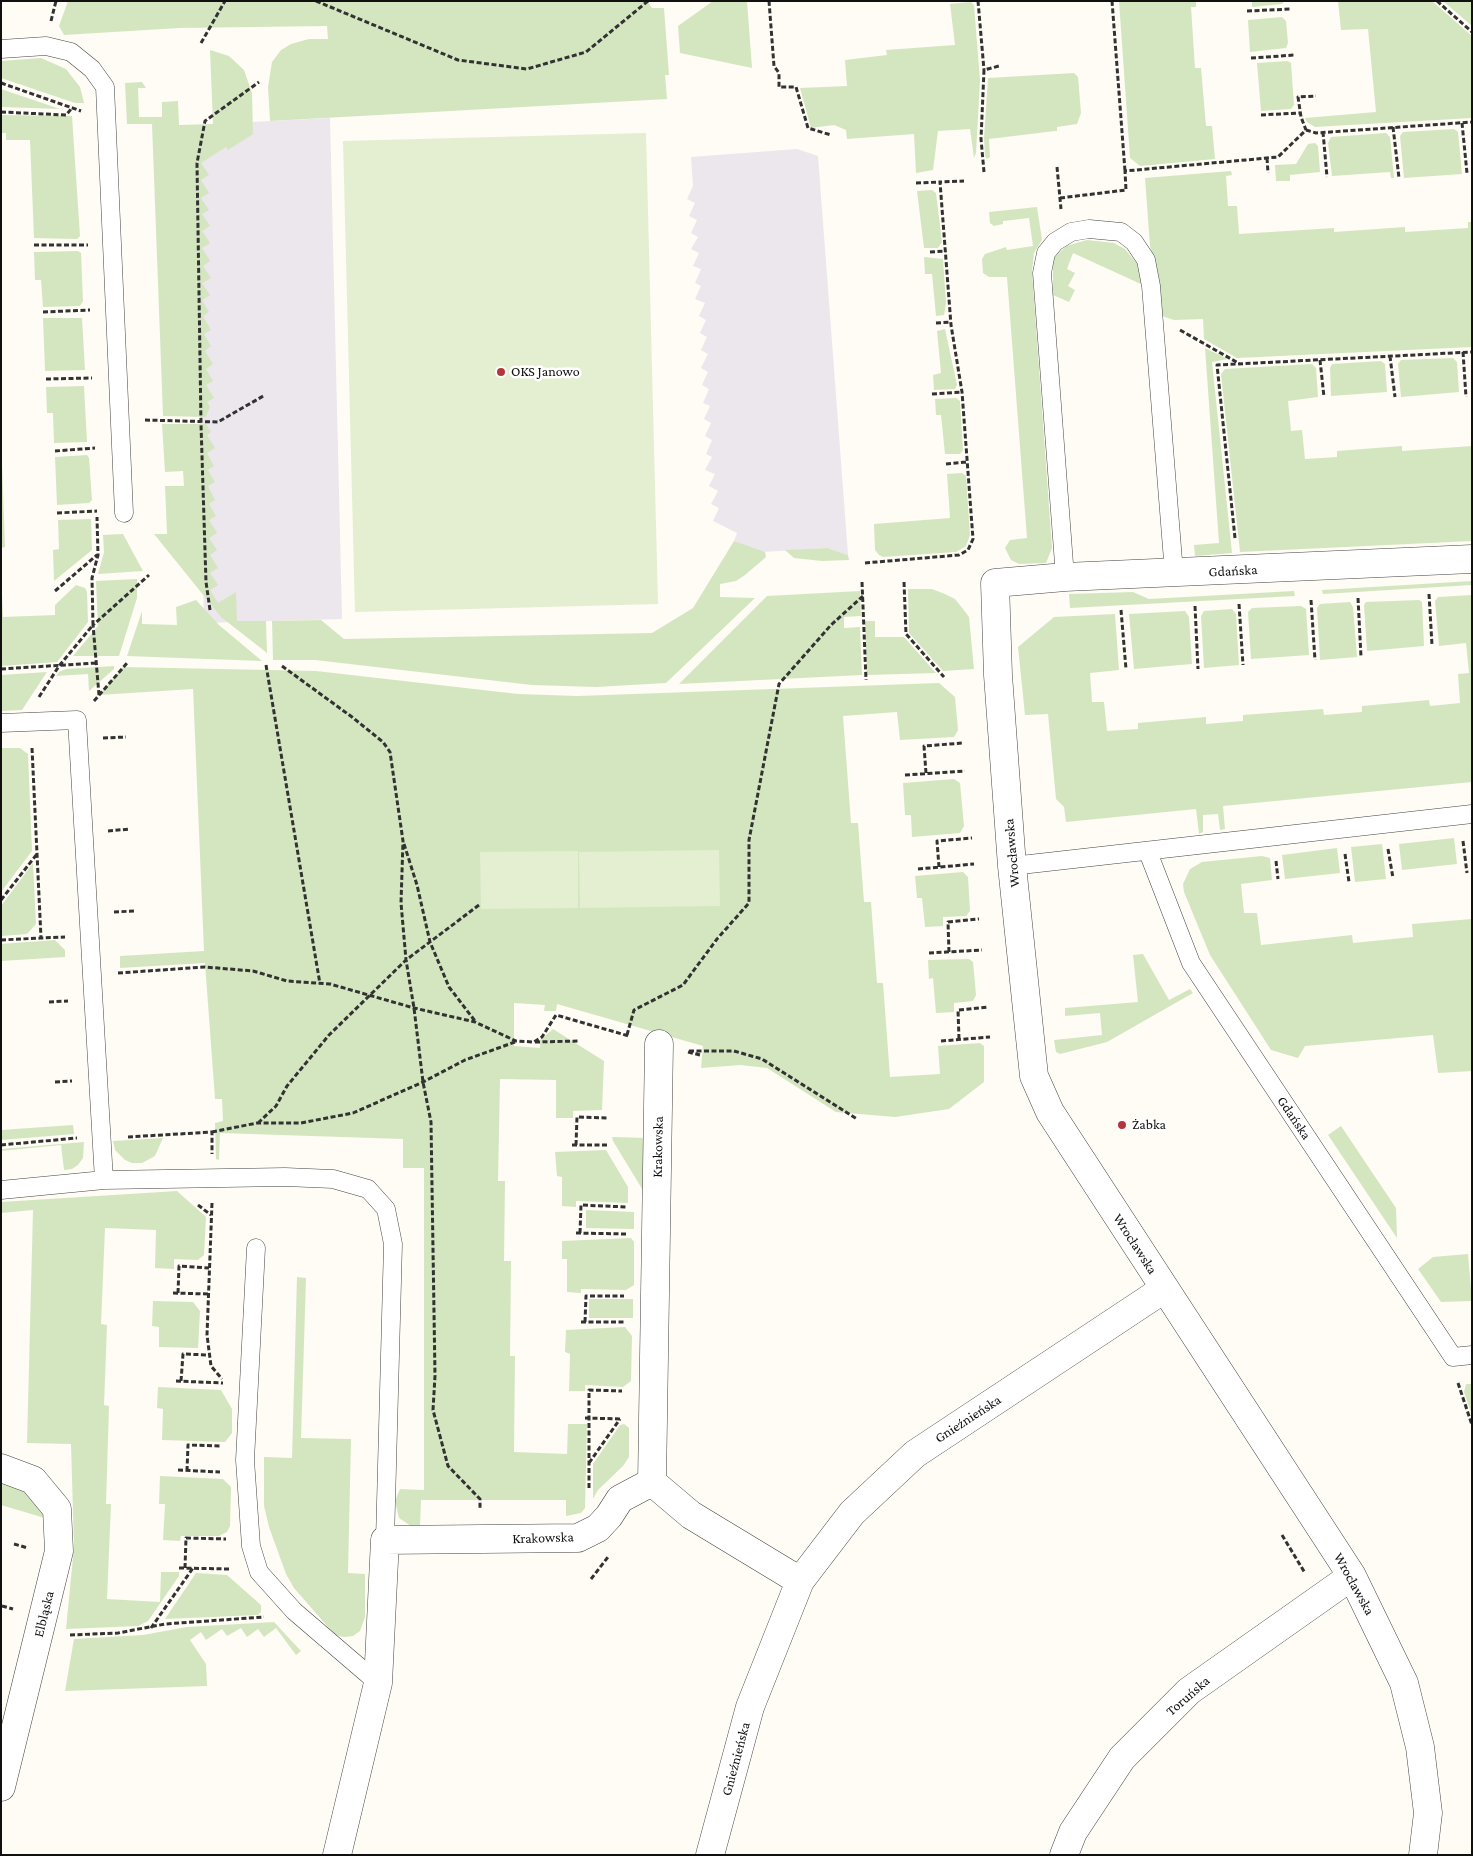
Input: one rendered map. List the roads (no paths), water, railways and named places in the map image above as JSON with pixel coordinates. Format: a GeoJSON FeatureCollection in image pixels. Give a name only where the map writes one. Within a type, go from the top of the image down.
{"type":"FeatureCollection","features":[{"type":"Feature","properties":{"kind":"street","name":"Gdańska"},"geometry":{"type":"LineString","coordinates":[[995,583],[1065,577],[1174,574],[1472,559]]}},
{"type":"Feature","properties":{"kind":"street","name":"Wrocławska"},"geometry":{"type":"LineString","coordinates":[[995,583],[998,675],[1012,866],[1034,1076],[1050,1112],[1352,1576],[1404,1683],[1420,1747],[1428,1813],[1423,1855]]}},
{"type":"Feature","properties":{"kind":"street","name":"Krakowska"},"geometry":{"type":"LineString","coordinates":[[385,1540],[578,1538],[598,1528],[609,1516],[620,1499],[652,1482],[671,1047]]}},
{"type":"Feature","properties":{"kind":"street","name":"Gnieźnieńska"},"geometry":{"type":"LineString","coordinates":[[710,1855],[750,1707],[800,1581],[852,1512],[915,1454],[1164,1289]]}},
{"type":"Feature","properties":{"kind":"street","name":"Elbląska"},"geometry":{"type":"LineString","coordinates":[[1,1468],[33,1480],[57,1509],[59,1551],[1,1787]]}},
{"type":"Feature","properties":{"kind":"street"},"geometry":{"type":"LineString","coordinates":[[652,1482],[691,1515],[800,1581]]}},
{"type":"Feature","properties":{"kind":"street"},"geometry":{"type":"LineString","coordinates":[[337,1855],[378,1683],[385,1540]]}},
{"type":"Feature","properties":{"kind":"street","name":"Toruńska"},"geometry":{"type":"LineString","coordinates":[[1064,1855],[1073,1832],[1122,1758],[1188,1692],[1352,1576]]}},
{"type":"Feature","properties":{"kind":"lane"},"geometry":{"type":"LineString","coordinates":[[1,49],[46,46],[71,52],[92,69],[104,87],[124,513]]}},
{"type":"Feature","properties":{"kind":"lane"},"geometry":{"type":"LineString","coordinates":[[1065,577],[1042,273],[1046,253],[1055,242],[1072,232],[1106,230],[1121,232],[1134,242],[1146,260],[1153,314],[1174,574]]}},
{"type":"Feature","properties":{"kind":"lane"},"geometry":{"type":"LineString","coordinates":[[1,723],[77,720],[104,1180]]}},
{"type":"Feature","properties":{"kind":"lane"},"geometry":{"type":"LineString","coordinates":[[1012,866],[1472,814]]}},
{"type":"Feature","properties":{"kind":"lane","name":"Gdańska"},"geometry":{"type":"LineString","coordinates":[[1148,852],[1191,963],[1452,1356],[1472,1355]]}},
{"type":"Feature","properties":{"kind":"lane"},"geometry":{"type":"LineString","coordinates":[[1,1190],[104,1180],[212,1179],[333,1179],[368,1189],[386,1209],[393,1244],[385,1540]]}},
{"type":"Feature","properties":{"kind":"lane"},"geometry":{"type":"LineString","coordinates":[[256,1248],[245,1460],[251,1546],[260,1572],[294,1611],[378,1683]]}},
{"type":"Feature","properties":{"kind":"place","name":"OKS Janowo"},"geometry":{"type":"Point","coordinates":[501,372]}},
{"type":"Feature","properties":{"kind":"place","name":"Żabka"},"geometry":{"type":"Point","coordinates":[1122,1125]}}]}
